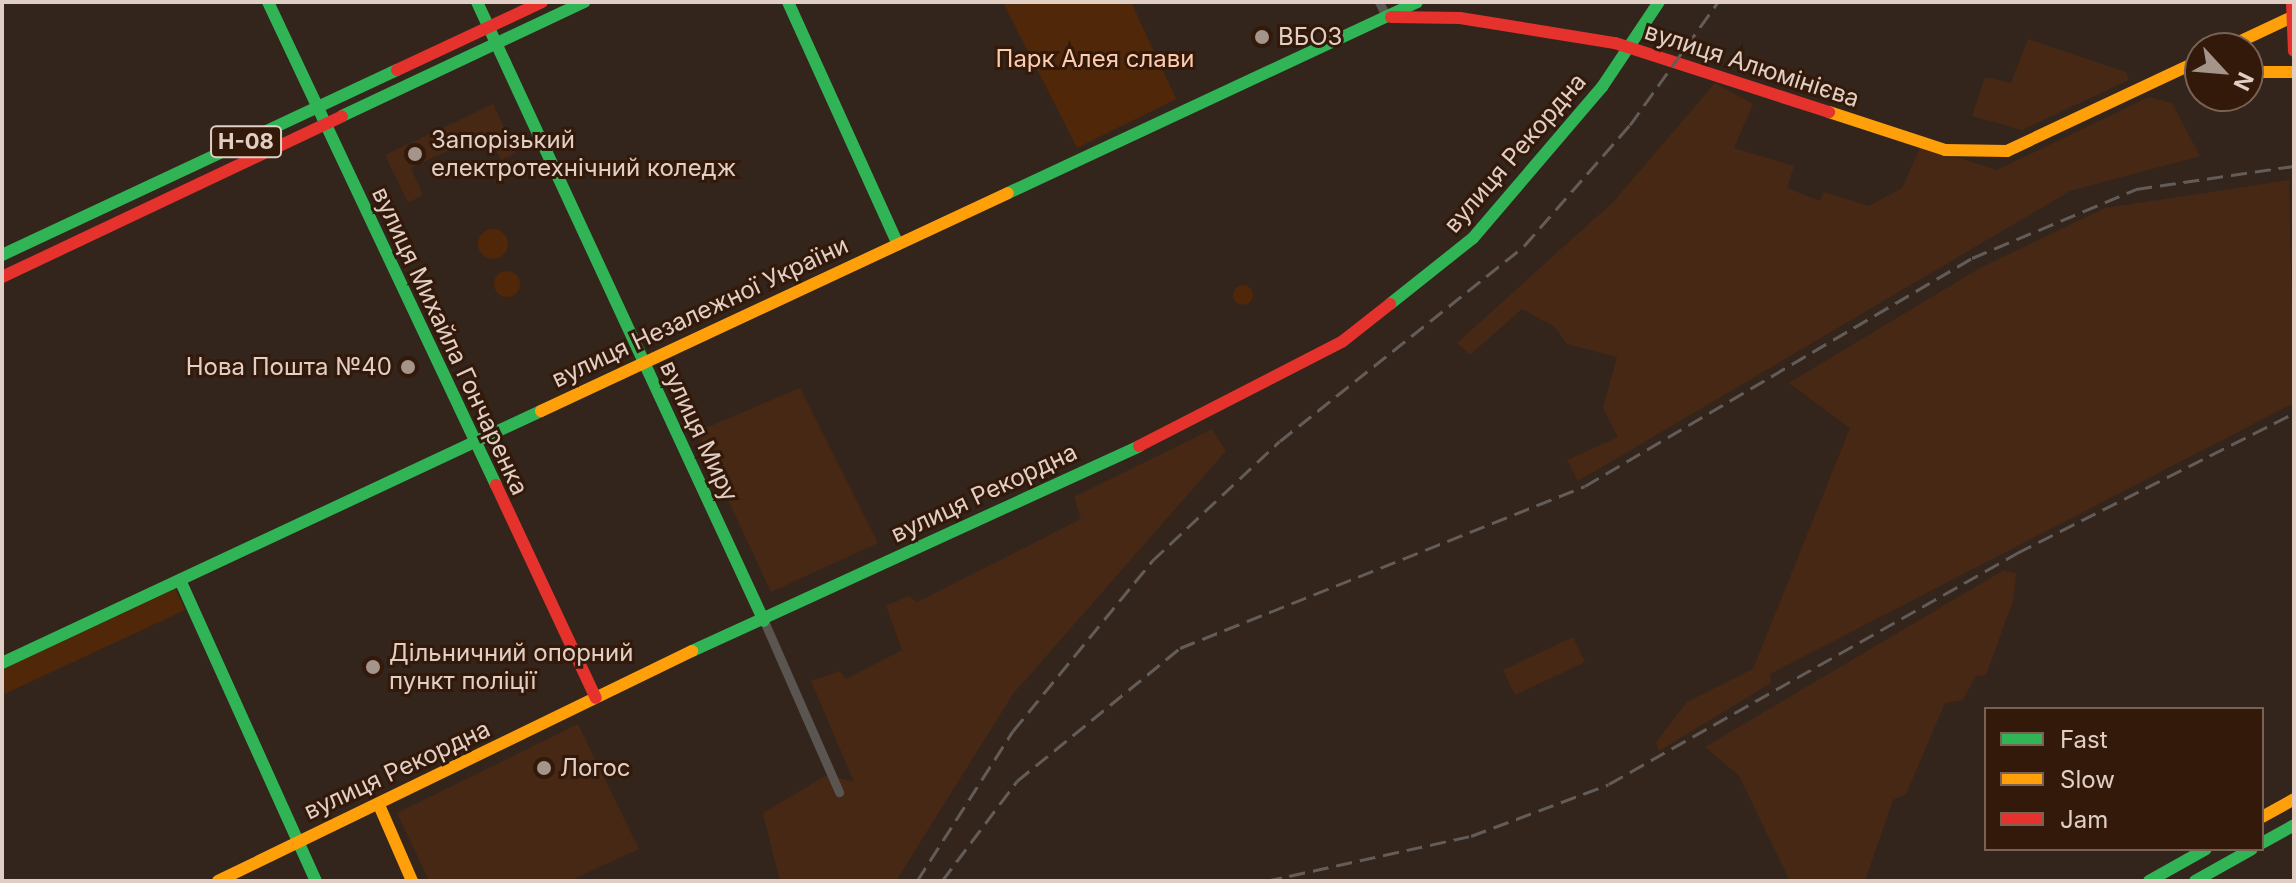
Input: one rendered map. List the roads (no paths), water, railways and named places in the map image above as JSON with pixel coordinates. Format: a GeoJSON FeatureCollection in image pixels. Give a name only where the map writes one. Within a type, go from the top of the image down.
{"type":"FeatureCollection","features":[{"type":"Feature","properties":{"kind":"street","name":"вулиця Михайла Гончаренка"},"geometry":{"type":"LineString","coordinates":[[268,2],[472,442],[596,698]]}},
{"type":"Feature","properties":{"kind":"street","name":"вулиця Миру"},"geometry":{"type":"LineString","coordinates":[[477,2],[764,621],[839,792]]}},
{"type":"Feature","properties":{"kind":"street","name":"Н-08"},"geometry":{"type":"LineString","coordinates":[[2,255],[542,2]]}},
{"type":"Feature","properties":{"kind":"street","name":"Н-08"},"geometry":{"type":"LineString","coordinates":[[2,277],[584,2]]}},
{"type":"Feature","properties":{"kind":"street"},"geometry":{"type":"LineString","coordinates":[[788,2],[898,244]]}},
{"type":"Feature","properties":{"kind":"street"},"geometry":{"type":"LineString","coordinates":[[1379,2],[1386,16]]}},
{"type":"Feature","properties":{"kind":"street","name":"вулиця Незалежної України"},"geometry":{"type":"LineString","coordinates":[[2,663],[1417,2]]}},
{"type":"Feature","properties":{"kind":"street","name":"вулиця Рекордна"},"geometry":{"type":"LineString","coordinates":[[218,881],[596,698],[1225,406],[1343,341],[1473,238],[1632,48],[1659,2]]}},
{"type":"Feature","properties":{"kind":"street"},"geometry":{"type":"LineString","coordinates":[[2292,2],[2294,51]]}},
{"type":"Feature","properties":{"kind":"street","name":"вулиця Алюмінієва"},"geometry":{"type":"LineString","coordinates":[[1386,16],[1460,18],[1632,48],[1945,150],[2007,151],[2177,71]]}},
{"type":"Feature","properties":{"kind":"street"},"geometry":{"type":"LineString","coordinates":[[2260,32],[2293,16]]}},
{"type":"Feature","properties":{"kind":"street"},"geometry":{"type":"LineString","coordinates":[[2177,71],[2184,68]]}},
{"type":"Feature","properties":{"kind":"street"},"geometry":{"type":"LineString","coordinates":[[2177,71],[2184,71]]}},
{"type":"Feature","properties":{"kind":"street"},"geometry":{"type":"LineString","coordinates":[[2264,72],[2294,72]]}},
{"type":"Feature","properties":{"kind":"street"},"geometry":{"type":"LineString","coordinates":[[180,580],[316,881]]}},
{"type":"Feature","properties":{"kind":"street"},"geometry":{"type":"LineString","coordinates":[[2264,816],[2294,799]]}},
{"type":"Feature","properties":{"kind":"street"},"geometry":{"type":"LineString","coordinates":[[379,805],[412,881]]}},
{"type":"Feature","properties":{"kind":"street"},"geometry":{"type":"LineString","coordinates":[[2264,842],[2294,825]]}},
{"type":"Feature","properties":{"kind":"street"},"geometry":{"type":"LineString","coordinates":[[2149,881],[2202,851]]}},
{"type":"Feature","properties":{"kind":"street"},"geometry":{"type":"LineString","coordinates":[[2195,881],[2248,851]]}},
{"type":"Feature","properties":{"kind":"railway"},"geometry":{"type":"LineString","coordinates":[[917,881],[1013,731],[1152,561],[1280,441],[1524,246],[1630,125],[1718,2]]}},
{"type":"Feature","properties":{"kind":"railway"},"geometry":{"type":"LineString","coordinates":[[942,881],[1017,781],[1180,648],[1585,486],[1972,258],[2136,189],[2294,166]]}},
{"type":"Feature","properties":{"kind":"railway"},"geometry":{"type":"LineString","coordinates":[[1266,881],[1471,836],[1609,784],[2017,553],[2294,413]]}},
{"type":"Feature","properties":{"kind":"place","name":"ВБОЗ"},"geometry":{"type":"Point","coordinates":[1262,37]}},
{"type":"Feature","properties":{"kind":"place","name":"Запорізький електротехнічний коледж"},"geometry":{"type":"Point","coordinates":[415,154]}},
{"type":"Feature","properties":{"kind":"place","name":"Нова Пошта №40"},"geometry":{"type":"Point","coordinates":[408,367]}},
{"type":"Feature","properties":{"kind":"place","name":"Дільничний опорний пункт поліції"},"geometry":{"type":"Point","coordinates":[373,667]}},
{"type":"Feature","properties":{"kind":"place","name":"Логос"},"geometry":{"type":"Point","coordinates":[544,768]}},
{"type":"Feature","properties":{"kind":"park label","name":"Парк Алея слави"},"geometry":{"type":"Point","coordinates":[1095,59]}}]}
